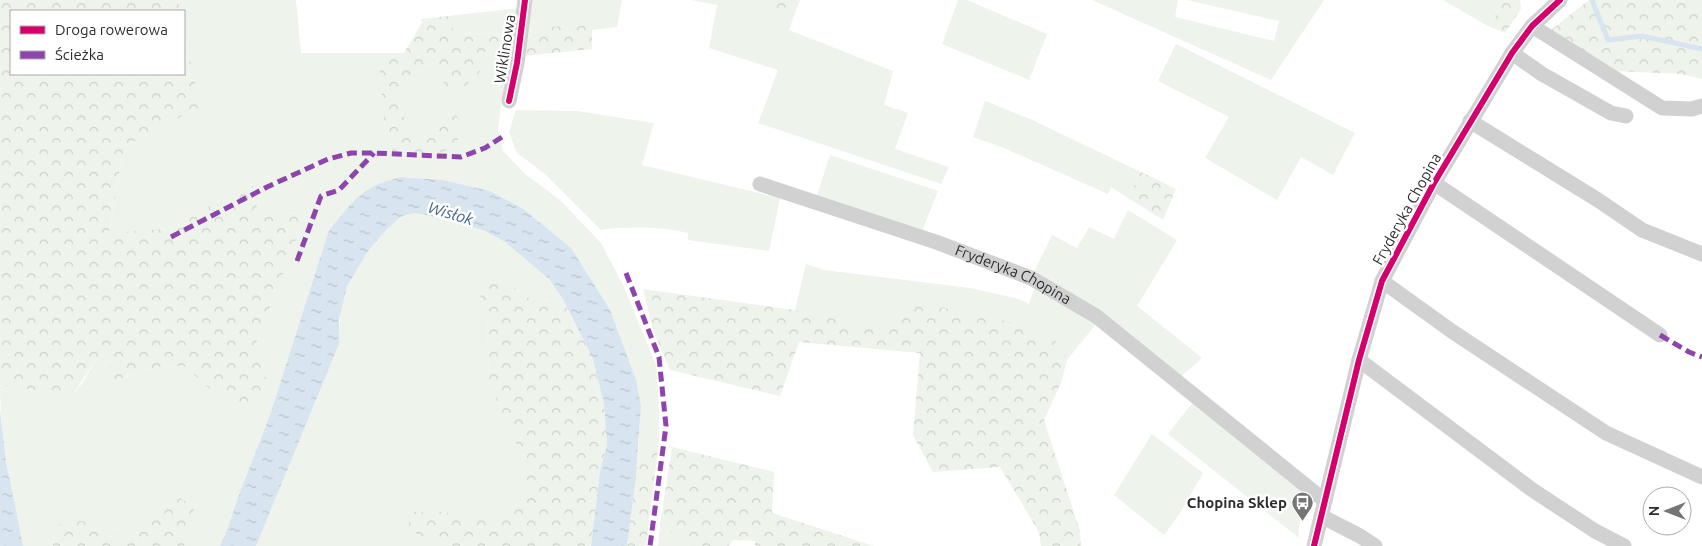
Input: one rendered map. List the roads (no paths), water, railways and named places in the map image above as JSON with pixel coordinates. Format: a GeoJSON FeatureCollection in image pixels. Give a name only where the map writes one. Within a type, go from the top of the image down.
{"type":"FeatureCollection","features":[{"type":"Feature","properties":{"kind":"street","name":"Wiklinowa"},"geometry":{"type":"LineString","coordinates":[[509,102],[525,0]]}},
{"type":"Feature","properties":{"kind":"street","name":"Fryderyka Chopina"},"geometry":{"type":"LineString","coordinates":[[1314,546],[1359,360],[1382,281],[1470,121],[1512,53],[1553,2]]}},
{"type":"Feature","properties":{"kind":"street"},"geometry":{"type":"LineString","coordinates":[[1532,26],[1662,108],[1692,109],[1702,106]]}},
{"type":"Feature","properties":{"kind":"street"},"geometry":{"type":"LineString","coordinates":[[1512,53],[1542,74],[1603,109],[1626,116]]}},
{"type":"Feature","properties":{"kind":"street"},"geometry":{"type":"LineString","coordinates":[[1470,121],[1598,200],[1642,230],[1702,254]]}},
{"type":"Feature","properties":{"kind":"street","name":"Fryderyka Chopina"},"geometry":{"type":"LineString","coordinates":[[760,184],[936,242],[1030,278],[1096,316],[1325,501]]}},
{"type":"Feature","properties":{"kind":"street","name":"Fryderyka Chopina"},"geometry":{"type":"LineString","coordinates":[[1434,184],[1660,335]]}},
{"type":"Feature","properties":{"kind":"street","name":"Fryderyka Chopina"},"geometry":{"type":"LineString","coordinates":[[1382,281],[1453,332],[1606,433],[1702,478]]}},
{"type":"Feature","properties":{"kind":"street"},"geometry":{"type":"LineString","coordinates":[[1359,360],[1534,490],[1595,530],[1624,546]]}},
{"type":"Feature","properties":{"kind":"street"},"geometry":{"type":"LineString","coordinates":[[1321,516],[1375,546]]}},
{"type":"Feature","properties":{"kind":"water","name":"Wisłok"},"geometry":{"type":"Polygon","coordinates":[[[401,177],[443,180],[490,191],[522,208],[571,248],[610,310],[636,380],[641,406],[636,476],[627,546],[591,546],[600,471],[607,445],[604,404],[593,359],[564,301],[549,279],[505,242],[485,231],[452,220],[414,213],[400,217],[385,231],[368,251],[347,286],[339,320],[339,344],[256,546],[220,546],[270,415],[329,230],[349,206],[367,190],[380,183],[401,177]]]}},
{"type":"Feature","properties":{"kind":"water"},"geometry":{"type":"Polygon","coordinates":[[[0,410],[6,461],[23,546],[0,546],[0,410]]]}},
{"type":"Feature","properties":{"kind":"waterway"},"geometry":{"type":"LineString","coordinates":[[1592,0],[1608,40],[1642,36],[1702,49]]}},
{"type":"Feature","properties":{"kind":"place","name":"Chopina Sklep"},"geometry":{"type":"Point","coordinates":[1303,522]}}]}
